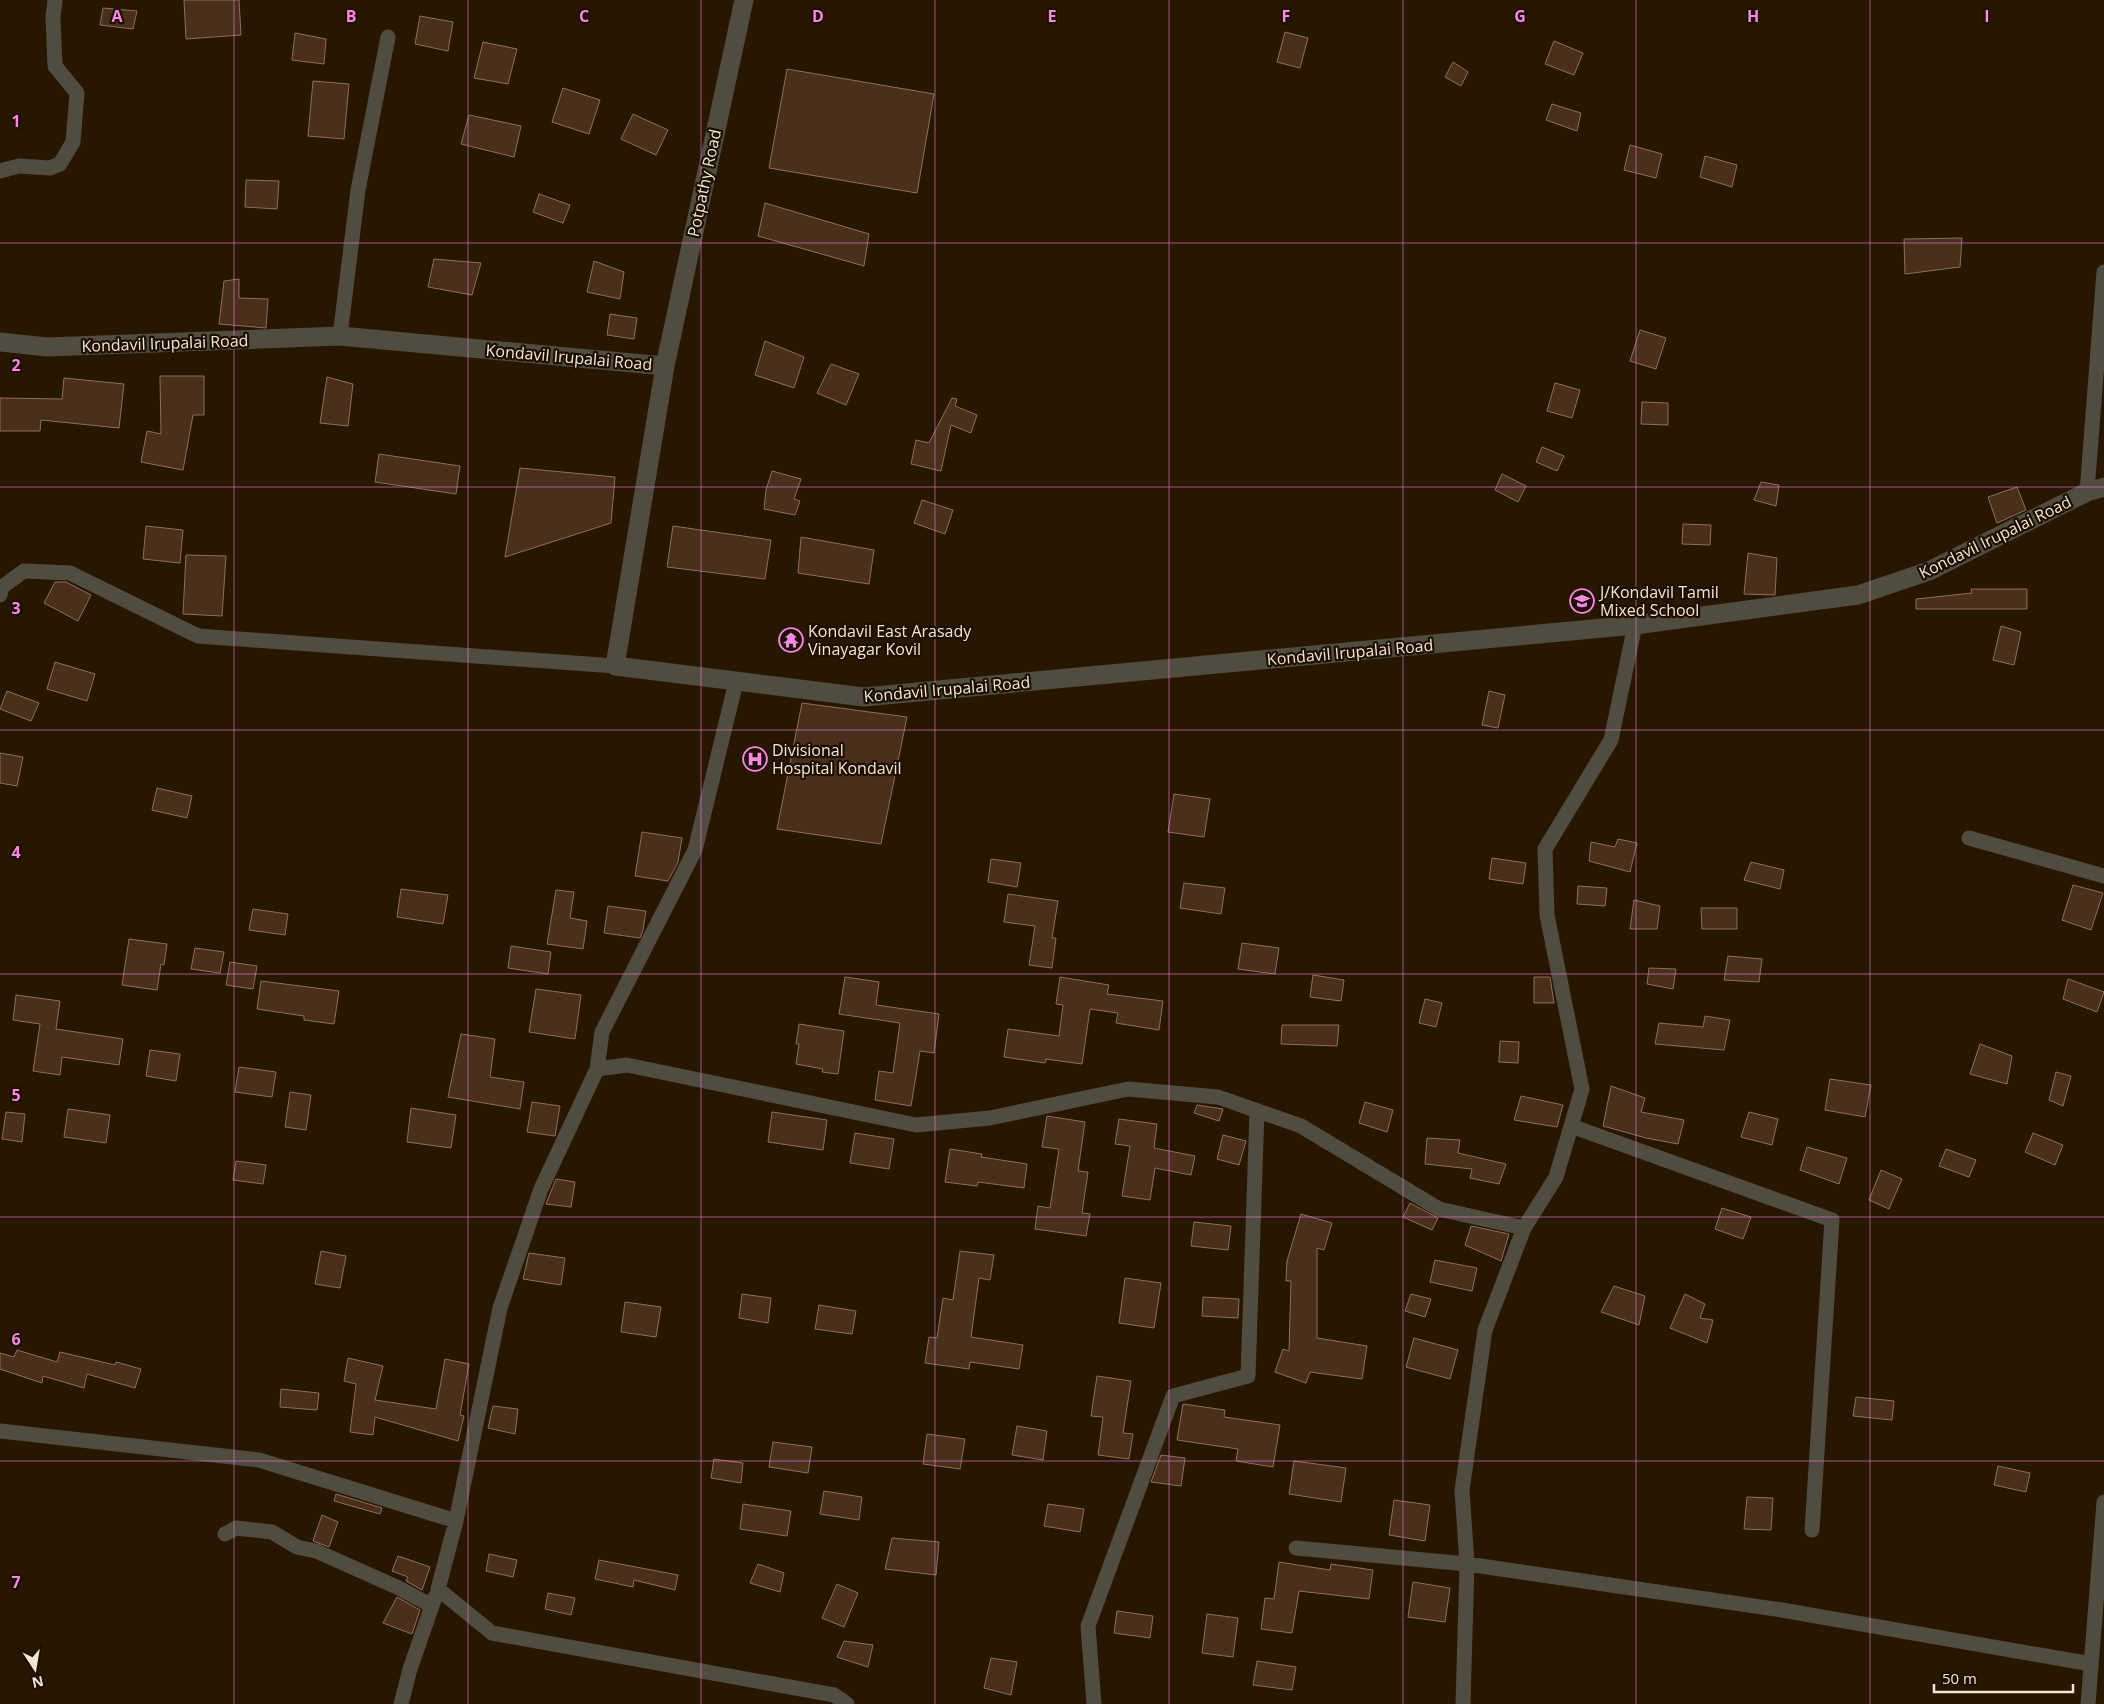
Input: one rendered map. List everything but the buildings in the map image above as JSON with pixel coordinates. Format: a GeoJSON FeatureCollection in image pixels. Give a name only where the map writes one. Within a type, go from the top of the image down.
{"type":"FeatureCollection","features":[{"type":"Feature","properties":{"kind":"street"},"geometry":{"type":"LineString","coordinates":[[0,171],[19,166],[50,168],[60,164],[73,142],[77,93],[55,66],[53,17],[55,0]]}},
{"type":"Feature","properties":{"kind":"street","name":"Potpathy Road"},"geometry":{"type":"LineString","coordinates":[[665,366],[744,0]]}},
{"type":"Feature","properties":{"kind":"street"},"geometry":{"type":"LineString","coordinates":[[340,336],[358,190],[388,37]]}},
{"type":"Feature","properties":{"kind":"street"},"geometry":{"type":"LineString","coordinates":[[2096,489],[2104,272]]}},
{"type":"Feature","properties":{"kind":"street","name":"Kondavil Irupalai Road"},"geometry":{"type":"LineString","coordinates":[[0,342],[47,347],[340,336],[665,366],[615,666],[864,697],[1635,625],[1858,595],[1929,571],[2096,489]]}},
{"type":"Feature","properties":{"kind":"street"},"geometry":{"type":"LineString","coordinates":[[0,595],[2,587],[24,571],[70,573],[198,636],[615,666]]}},
{"type":"Feature","properties":{"kind":"street"},"geometry":{"type":"LineString","coordinates":[[1463,1704],[1468,1564],[1462,1490],[1485,1330],[1524,1228],[1556,1177],[1582,1089],[1547,915],[1544,849],[1611,740],[1635,625]]}},
{"type":"Feature","properties":{"kind":"street"},"geometry":{"type":"LineString","coordinates":[[401,1704],[410,1669],[438,1589],[456,1521],[500,1308],[541,1189],[597,1069],[602,1032],[695,850],[736,682]]}},
{"type":"Feature","properties":{"kind":"street"},"geometry":{"type":"LineString","coordinates":[[1969,838],[2104,876]]}},
{"type":"Feature","properties":{"kind":"street"},"geometry":{"type":"LineString","coordinates":[[597,1069],[627,1065],[916,1125],[990,1118],[1128,1089],[1218,1097],[1301,1126],[1439,1209],[1524,1228]]}},
{"type":"Feature","properties":{"kind":"street"},"geometry":{"type":"LineString","coordinates":[[1094,1704],[1088,1626],[1173,1396],[1248,1376],[1257,1111]]}},
{"type":"Feature","properties":{"kind":"street"},"geometry":{"type":"LineString","coordinates":[[1571,1126],[1832,1220],[1812,1530]]}},
{"type":"Feature","properties":{"kind":"street"},"geometry":{"type":"LineString","coordinates":[[0,1431],[259,1460],[456,1521]]}},
{"type":"Feature","properties":{"kind":"street"},"geometry":{"type":"LineString","coordinates":[[2088,1704],[2104,1502]]}},
{"type":"Feature","properties":{"kind":"street"},"geometry":{"type":"LineString","coordinates":[[225,1534],[236,1528],[272,1532],[297,1546],[316,1551],[399,1588],[432,1606]]}},
{"type":"Feature","properties":{"kind":"street"},"geometry":{"type":"LineString","coordinates":[[1296,1548],[1468,1564],[1782,1610],[2092,1664]]}},
{"type":"Feature","properties":{"kind":"street"},"geometry":{"type":"LineString","coordinates":[[438,1589],[492,1633],[834,1695],[847,1704]]}},
{"type":"Feature","properties":{"kind":"place","name":"J/Kondavil Tamil Mixed School"},"geometry":{"type":"Point","coordinates":[1582,601]}},
{"type":"Feature","properties":{"kind":"place","name":"Kondavil East Arasady Vinayagar Kovil"},"geometry":{"type":"Point","coordinates":[791,640]}},
{"type":"Feature","properties":{"kind":"place","name":"Divisional Hospital Kondavil"},"geometry":{"type":"Point","coordinates":[755,759]}}]}
